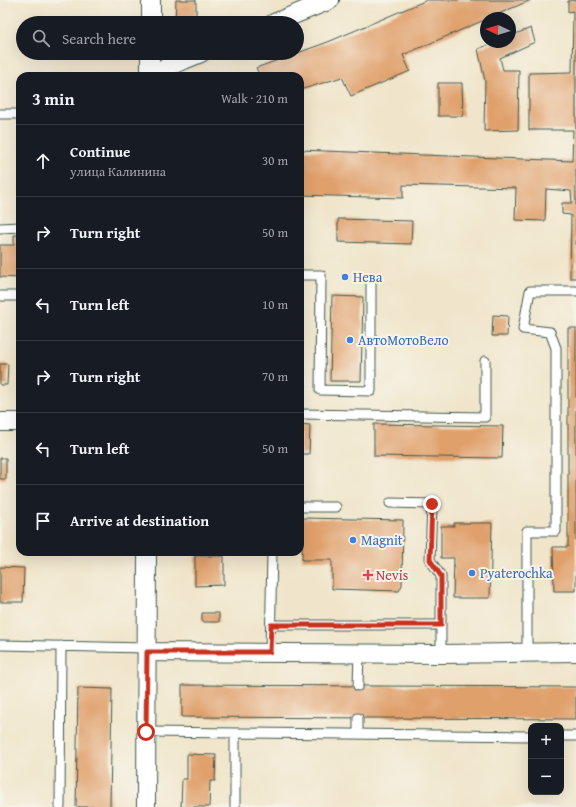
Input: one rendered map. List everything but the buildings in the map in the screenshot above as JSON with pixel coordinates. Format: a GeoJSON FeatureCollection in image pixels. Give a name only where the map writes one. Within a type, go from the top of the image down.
{"type":"FeatureCollection","features":[{"type":"Feature","properties":{"kind":"street"},"geometry":{"type":"LineString","coordinates":[[151,0],[151,16]]}},
{"type":"Feature","properties":{"kind":"street"},"geometry":{"type":"LineString","coordinates":[[291,16],[330,0]]}},
{"type":"Feature","properties":{"kind":"street"},"geometry":{"type":"LineString","coordinates":[[150,60],[150,72]]}},
{"type":"Feature","properties":{"kind":"street"},"geometry":{"type":"LineString","coordinates":[[157,72],[185,60]]}},
{"type":"Feature","properties":{"kind":"street"},"geometry":{"type":"LineString","coordinates":[[0,422],[16,422]]}},
{"type":"Feature","properties":{"kind":"street"},"geometry":{"type":"LineString","coordinates":[[146,807],[147,556]]}},
{"type":"Feature","properties":{"kind":"street"},"geometry":{"type":"LineString","coordinates":[[147,650],[441,654],[576,652]]}},
{"type":"Feature","properties":{"kind":"lane"},"geometry":{"type":"LineString","coordinates":[[0,114],[16,114]]}},
{"type":"Feature","properties":{"kind":"lane"},"geometry":{"type":"LineString","coordinates":[[0,228],[16,227]]}},
{"type":"Feature","properties":{"kind":"lane"},"geometry":{"type":"LineString","coordinates":[[304,275],[321,276],[320,390],[371,391],[371,279]]}},
{"type":"Feature","properties":{"kind":"lane"},"geometry":{"type":"LineString","coordinates":[[527,653],[527,531],[556,531],[556,348],[550,332],[523,329],[530,291],[576,291]]}},
{"type":"Feature","properties":{"kind":"lane"},"geometry":{"type":"LineString","coordinates":[[0,296],[16,296]]}},
{"type":"Feature","properties":{"kind":"lane"},"geometry":{"type":"LineString","coordinates":[[304,414],[485,417],[485,361]]}},
{"type":"Feature","properties":{"kind":"lane"},"geometry":{"type":"LineString","coordinates":[[390,503],[432,504],[430,560],[441,576],[441,654]]}},
{"type":"Feature","properties":{"kind":"lane"},"geometry":{"type":"LineString","coordinates":[[304,507],[336,507]]}},
{"type":"Feature","properties":{"kind":"lane"},"geometry":{"type":"LineString","coordinates":[[270,652],[272,556]]}},
{"type":"Feature","properties":{"kind":"lane"},"geometry":{"type":"LineString","coordinates":[[271,625],[441,625]]}},
{"type":"Feature","properties":{"kind":"lane"},"geometry":{"type":"LineString","coordinates":[[0,645],[147,650]]}},
{"type":"Feature","properties":{"kind":"lane"},"geometry":{"type":"LineString","coordinates":[[60,646],[60,807]]}},
{"type":"Feature","properties":{"kind":"lane"},"geometry":{"type":"LineString","coordinates":[[358,686],[359,653]]}},
{"type":"Feature","properties":{"kind":"lane"},"geometry":{"type":"LineString","coordinates":[[358,718],[358,734]]}},
{"type":"Feature","properties":{"kind":"lane"},"geometry":{"type":"LineString","coordinates":[[146,732],[528,736]]}},
{"type":"Feature","properties":{"kind":"lane"},"geometry":{"type":"LineString","coordinates":[[235,807],[236,733]]}},
{"type":"Feature","properties":{"kind":"lane"},"geometry":{"type":"LineString","coordinates":[[564,736],[576,736]]}},
{"type":"Feature","properties":{"kind":"place","name":"Нева"},"geometry":{"type":"Point","coordinates":[345,277]}},
{"type":"Feature","properties":{"kind":"place","name":"АвтоМотоВело"},"geometry":{"type":"Point","coordinates":[350,340]}},
{"type":"Feature","properties":{"kind":"place","name":"Magnit"},"geometry":{"type":"Point","coordinates":[353,540]}},
{"type":"Feature","properties":{"kind":"place","name":"Pyaterochka"},"geometry":{"type":"Point","coordinates":[472,573]}},
{"type":"Feature","properties":{"kind":"place","name":"Nevis"},"geometry":{"type":"Point","coordinates":[368,575]}},
{"type":"Feature","properties":{"kind":"route"},"geometry":{"type":"LineString","coordinates":[[146,732],[147,652],[270,652],[271,625],[441,625],[441,576],[430,560],[432,504]]}}]}
